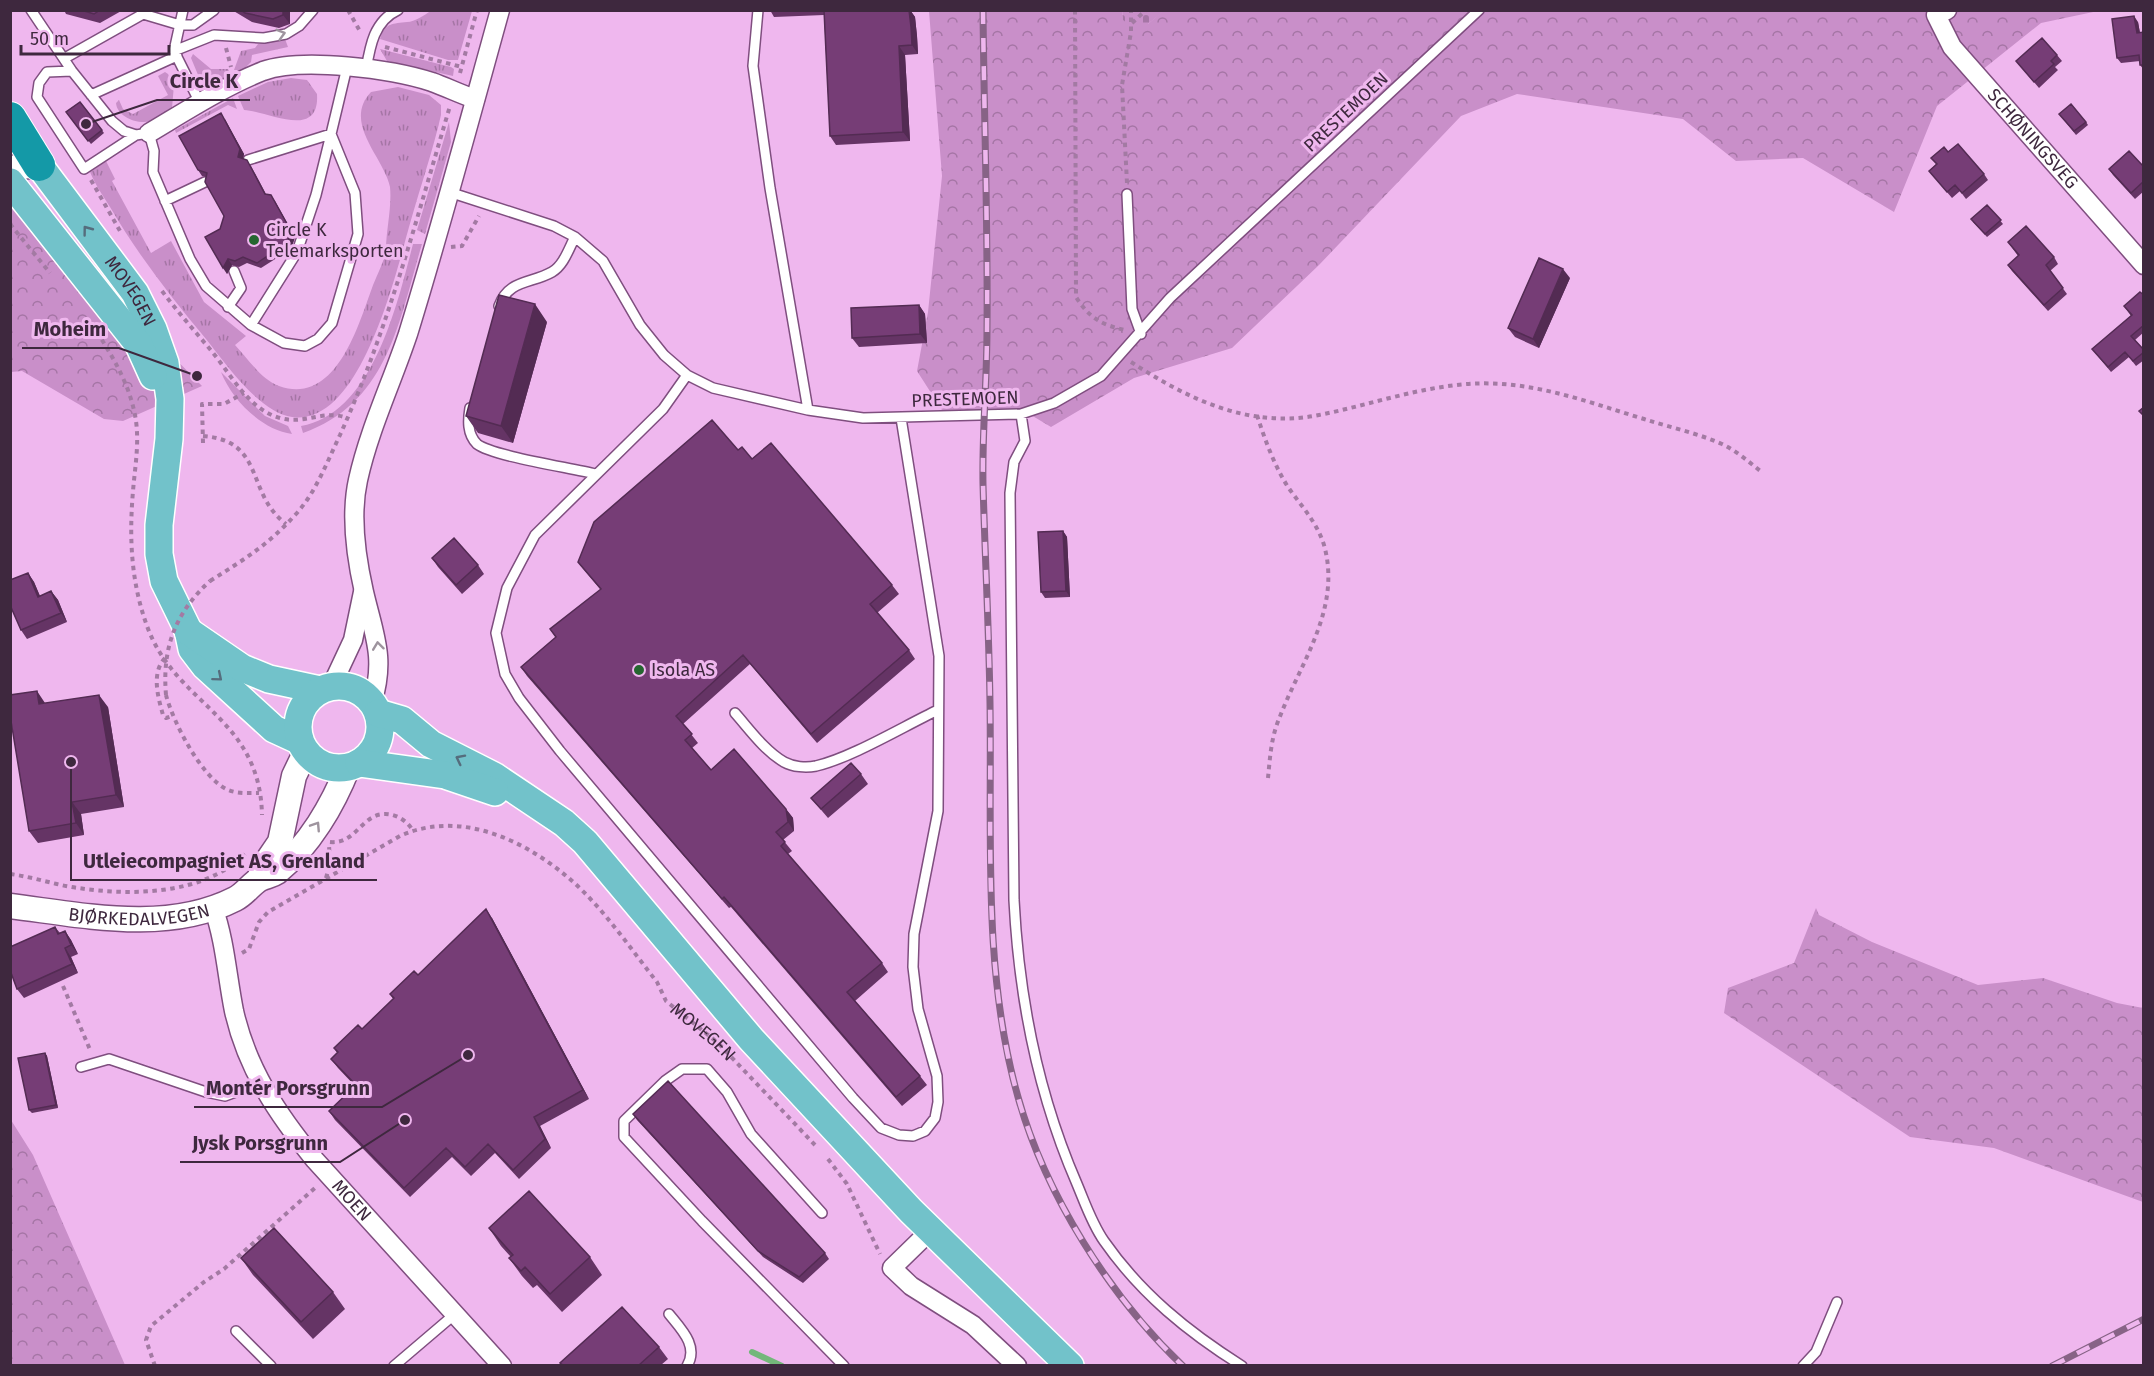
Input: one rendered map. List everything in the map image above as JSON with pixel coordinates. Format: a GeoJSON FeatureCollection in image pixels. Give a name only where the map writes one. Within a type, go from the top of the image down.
{"type":"FeatureCollection","features":[{"type":"Feature","properties":{"kind":"highway"},"geometry":{"type":"LineString","coordinates":[[10,118],[25,166]]}},
{"type":"Feature","properties":{"kind":"main road","name":"MOVEGEN"},"geometry":{"type":"LineString","coordinates":[[169,439],[164,406],[140,345],[14,192],[25,166],[135,293],[153,329],[166,372],[170,399],[169,439],[159,525],[159,554],[164,581],[188,630],[192,649],[205,666],[274,729],[303,746]]}},
{"type":"Feature","properties":{"kind":"main road","name":"MOVEGEN"},"geometry":{"type":"LineString","coordinates":[[188,630],[242,668],[270,679],[325,689]]}},
{"type":"Feature","properties":{"kind":"main road"},"geometry":{"type":"LineString","coordinates":[[354,688],[375,708],[379,736],[368,756],[353,765],[324,765],[303,746],[299,718],[310,698],[325,689],[354,688]]}},
{"type":"Feature","properties":{"kind":"main road","name":"MOVEGEN"},"geometry":{"type":"LineString","coordinates":[[375,708],[402,720],[431,744],[494,776],[528,801],[564,823],[585,842],[751,1039],[931,1230],[1070,1365]]}},
{"type":"Feature","properties":{"kind":"main road","name":"BJØRKEDALVEGEN"},"geometry":{"type":"LineString","coordinates":[[260,879],[263,867],[280,842],[303,746]]}},
{"type":"Feature","properties":{"kind":"main road","name":"MOVEGEN"},"geometry":{"type":"LineString","coordinates":[[353,765],[445,775],[528,801]]}},
{"type":"Feature","properties":{"kind":"main road","name":"BJØRKEDALVEGEN"},"geometry":{"type":"LineString","coordinates":[[10,906],[115,919],[164,918],[213,907],[236,899],[260,879],[278,872],[311,835],[353,765]]}},
{"type":"Feature","properties":{"kind":"street"},"geometry":{"type":"LineString","coordinates":[[375,708],[380,662],[377,636],[363,590],[354,527],[358,479],[407,335],[500,10]]}},
{"type":"Feature","properties":{"kind":"street","name":"SCHØNINGSVEG"},"geometry":{"type":"LineString","coordinates":[[1938,12],[1952,47],[2144,265]]}},
{"type":"Feature","properties":{"kind":"street"},"geometry":{"type":"LineString","coordinates":[[143,134],[265,71],[295,66],[331,65],[432,82],[475,99]]}},
{"type":"Feature","properties":{"kind":"street"},"geometry":{"type":"LineString","coordinates":[[325,689],[353,640],[363,590]]}},
{"type":"Feature","properties":{"kind":"street","name":"MOEN"},"geometry":{"type":"LineString","coordinates":[[213,907],[222,938],[235,1014],[247,1054],[260,1083],[288,1128],[502,1365]]}},
{"type":"Feature","properties":{"kind":"street"},"geometry":{"type":"LineString","coordinates":[[931,1230],[892,1268],[911,1286],[973,1324],[1017,1365]]}},
{"type":"Feature","properties":{"kind":"lane"},"geometry":{"type":"LineString","coordinates":[[32,10],[72,71],[112,121],[124,131],[143,134],[154,151],[153,172],[190,259],[206,286],[251,325],[284,343],[305,346],[318,339],[332,323],[358,234],[355,193],[331,134]]}},
{"type":"Feature","properties":{"kind":"lane"},"geometry":{"type":"LineString","coordinates":[[183,10],[175,53],[200,104]]}},
{"type":"Feature","properties":{"kind":"lane"},"geometry":{"type":"LineString","coordinates":[[65,58],[143,14],[180,25],[193,25],[214,10]]}},
{"type":"Feature","properties":{"kind":"lane"},"geometry":{"type":"LineString","coordinates":[[91,95],[214,35],[241,38],[286,34],[299,26],[313,10]]}},
{"type":"Feature","properties":{"kind":"lane"},"geometry":{"type":"LineString","coordinates":[[251,325],[297,252],[316,195],[331,134],[356,69],[380,24],[398,10]]}},
{"type":"Feature","properties":{"kind":"lane"},"geometry":{"type":"LineString","coordinates":[[758,10],[753,66],[770,188],[808,410]]}},
{"type":"Feature","properties":{"kind":"lane","name":"PRESTEMOEN"},"geometry":{"type":"LineString","coordinates":[[449,192],[554,226],[575,237],[603,261],[640,325],[664,355],[687,375],[714,388],[808,410],[864,418],[1021,414],[1054,403],[1101,376],[1141,334],[1170,298],[1479,10]]}},
{"type":"Feature","properties":{"kind":"lane"},"geometry":{"type":"LineString","coordinates":[[72,71],[47,72],[39,83],[37,97],[84,169],[143,134]]}},
{"type":"Feature","properties":{"kind":"lane"},"geometry":{"type":"LineString","coordinates":[[248,160],[331,134]]}},
{"type":"Feature","properties":{"kind":"lane"},"geometry":{"type":"LineString","coordinates":[[165,201],[206,182]]}},
{"type":"Feature","properties":{"kind":"lane"},"geometry":{"type":"LineString","coordinates":[[1127,194],[1132,309],[1141,334]]}},
{"type":"Feature","properties":{"kind":"lane"},"geometry":{"type":"LineString","coordinates":[[497,313],[508,289],[518,283],[552,272],[561,264],[575,237]]}},
{"type":"Feature","properties":{"kind":"lane"},"geometry":{"type":"LineString","coordinates":[[228,307],[241,288],[234,271]]}},
{"type":"Feature","properties":{"kind":"lane"},"geometry":{"type":"LineString","coordinates":[[687,375],[663,409],[535,535],[507,588],[496,633],[505,674],[519,698],[560,751],[853,1098],[881,1128],[899,1135],[913,1136],[925,1131],[935,1118],[938,1102],[937,1076],[918,1009],[913,967],[914,934],[938,812],[939,656],[901,418]]}},
{"type":"Feature","properties":{"kind":"lane"},"geometry":{"type":"LineString","coordinates":[[473,400],[468,429],[478,444],[494,451],[596,474]]}},
{"type":"Feature","properties":{"kind":"lane"},"geometry":{"type":"LineString","coordinates":[[1021,414],[1025,441],[1014,462],[1010,493],[1014,900],[1017,958],[1030,1039],[1065,1156],[1103,1240],[1134,1279],[1165,1311],[1199,1339],[1242,1365]]}},
{"type":"Feature","properties":{"kind":"lane"},"geometry":{"type":"LineString","coordinates":[[735,713],[772,753],[786,763],[801,767],[816,766],[837,758],[938,710]]}},
{"type":"Feature","properties":{"kind":"lane"},"geometry":{"type":"LineString","coordinates":[[81,1067],[95,1061],[109,1059],[206,1092],[225,1096],[260,1083]]}},
{"type":"Feature","properties":{"kind":"lane"},"geometry":{"type":"LineString","coordinates":[[822,1213],[751,1134],[727,1092],[707,1069],[682,1069],[665,1081],[624,1121],[624,1137],[702,1221],[844,1365]]}},
{"type":"Feature","properties":{"kind":"lane"},"geometry":{"type":"LineString","coordinates":[[1803,1365],[1816,1352],[1837,1302]]}},
{"type":"Feature","properties":{"kind":"lane"},"geometry":{"type":"LineString","coordinates":[[394,1365],[455,1314]]}},
{"type":"Feature","properties":{"kind":"lane"},"geometry":{"type":"LineString","coordinates":[[669,1314],[689,1341],[691,1359],[687,1365]]}},
{"type":"Feature","properties":{"kind":"lane"},"geometry":{"type":"LineString","coordinates":[[236,1331],[271,1365]]}},
{"type":"Feature","properties":{"kind":"path"},"geometry":{"type":"LineString","coordinates":[[348,10],[360,33],[371,42],[462,67]]}},
{"type":"Feature","properties":{"kind":"path"},"geometry":{"type":"LineString","coordinates":[[260,823],[262,813],[259,793],[234,792],[219,784],[183,738],[172,716],[166,695],[166,661],[174,628],[192,599],[210,580],[264,547],[306,501],[317,483],[368,373],[399,281],[477,10]]}},
{"type":"Feature","properties":{"kind":"path"},"geometry":{"type":"LineString","coordinates":[[1075,10],[1076,297],[1094,319],[1103,325],[1141,334]]}},
{"type":"Feature","properties":{"kind":"path"},"geometry":{"type":"LineString","coordinates":[[1127,194],[1127,141],[1122,85],[1132,23],[1131,10]]}},
{"type":"Feature","properties":{"kind":"path"},"geometry":{"type":"LineString","coordinates":[[1132,23],[1146,10]]}},
{"type":"Feature","properties":{"kind":"path"},"geometry":{"type":"LineString","coordinates":[[84,169],[122,236]]}},
{"type":"Feature","properties":{"kind":"path"},"geometry":{"type":"LineString","coordinates":[[447,246],[462,246],[477,222],[483,203]]}},
{"type":"Feature","properties":{"kind":"path"},"geometry":{"type":"LineString","coordinates":[[160,289],[244,393],[262,410],[281,418],[300,422],[330,414],[347,418]]}},
{"type":"Feature","properties":{"kind":"path"},"geometry":{"type":"LineString","coordinates":[[1121,355],[1173,390],[1203,404],[1257,415],[1288,418],[1316,416],[1457,385],[1493,383],[1539,387],[1722,444],[1763,473]]}},
{"type":"Feature","properties":{"kind":"path"},"geometry":{"type":"LineString","coordinates":[[203,443],[202,404],[224,404],[244,393]]}},
{"type":"Feature","properties":{"kind":"path"},"geometry":{"type":"LineString","coordinates":[[1257,415],[1271,456],[1287,485],[1313,519],[1324,545],[1329,576],[1324,610],[1313,649],[1288,697],[1272,741],[1268,777]]}},
{"type":"Feature","properties":{"kind":"path"},"geometry":{"type":"LineString","coordinates":[[203,436],[229,440],[236,445],[250,463],[270,508],[286,524]]}},
{"type":"Feature","properties":{"kind":"path"},"geometry":{"type":"LineString","coordinates":[[165,658],[158,665],[156,676],[163,715],[166,718],[172,716]]}},
{"type":"Feature","properties":{"kind":"path"},"geometry":{"type":"LineString","coordinates":[[319,838],[329,842],[347,839],[375,816],[388,814],[402,817],[412,831]]}},
{"type":"Feature","properties":{"kind":"path","name":"MOVEGEN"},"geometry":{"type":"LineString","coordinates":[[240,954],[249,949],[259,922],[268,912],[412,831],[457,826],[499,834],[539,856],[572,881],[657,982],[666,1001],[718,1044],[829,1160],[847,1184],[876,1250],[892,1268]]}},
{"type":"Feature","properties":{"kind":"path"},"geometry":{"type":"LineString","coordinates":[[326,879],[330,863],[329,842]]}},
{"type":"Feature","properties":{"kind":"path"},"geometry":{"type":"LineString","coordinates":[[10,874],[104,893],[152,890],[198,881],[230,867],[250,849]]}},
{"type":"Feature","properties":{"kind":"path"},"geometry":{"type":"LineString","coordinates":[[63,986],[95,1061]]}},
{"type":"Feature","properties":{"kind":"path"},"geometry":{"type":"LineString","coordinates":[[155,1365],[146,1340],[151,1326],[204,1282],[224,1269],[329,1174]]}},
{"type":"Feature","properties":{"kind":"green space"},"geometry":{"type":"Polygon","coordinates":[[[1122,10],[1164,11],[1148,24],[1132,27],[1123,20],[1122,10]]]}},
{"type":"Feature","properties":{"kind":"green space"},"geometry":{"type":"Polygon","coordinates":[[[1164,10],[2098,11],[2041,23],[1937,106],[1894,212],[1803,158],[1736,161],[1683,119],[1517,94],[1461,116],[1319,265],[1232,348],[1134,378],[1051,427],[1026,412],[942,410],[917,371],[928,312],[942,176],[929,11],[1122,11],[1123,20],[1148,24],[1164,10]]]}},
{"type":"Feature","properties":{"kind":"green space"},"geometry":{"type":"Polygon","coordinates":[[[431,11],[472,11],[458,60],[448,60],[380,39],[384,29],[390,25],[413,21],[431,11]]]}},
{"type":"Feature","properties":{"kind":"green space"},"geometry":{"type":"Polygon","coordinates":[[[285,39],[288,47],[252,55],[251,62],[243,70],[234,70],[241,51],[255,48],[258,44],[285,39]]]}},
{"type":"Feature","properties":{"kind":"green space"},"geometry":{"type":"Polygon","coordinates":[[[380,49],[451,67],[454,69],[453,76],[387,61],[380,49]]]}},
{"type":"Feature","properties":{"kind":"green space"},"geometry":{"type":"Polygon","coordinates":[[[193,54],[211,69],[228,69],[232,78],[211,85],[201,82],[191,58],[193,54]]]}},
{"type":"Feature","properties":{"kind":"green space"},"geometry":{"type":"Polygon","coordinates":[[[165,72],[174,85],[172,108],[154,120],[146,122],[134,121],[120,112],[116,103],[119,100],[123,109],[133,114],[168,95],[158,76],[165,72]]]}},
{"type":"Feature","properties":{"kind":"green space"},"geometry":{"type":"Polygon","coordinates":[[[291,78],[307,80],[317,94],[316,108],[310,116],[301,120],[290,120],[244,110],[238,96],[268,82],[291,78]]]}},
{"type":"Feature","properties":{"kind":"green space"},"geometry":{"type":"Polygon","coordinates":[[[398,87],[429,95],[441,105],[441,115],[386,306],[357,372],[338,397],[317,413],[292,417],[280,413],[244,386],[180,307],[132,242],[90,172],[106,161],[115,179],[112,181],[151,253],[171,241],[204,302],[246,336],[235,345],[272,383],[299,389],[316,384],[330,374],[342,359],[360,322],[384,258],[390,211],[390,187],[367,140],[361,116],[363,104],[371,92],[398,87]]]}},
{"type":"Feature","properties":{"kind":"green space"},"geometry":{"type":"Polygon","coordinates":[[[233,98],[237,109],[228,105],[176,133],[175,130],[233,98]]]}},
{"type":"Feature","properties":{"kind":"green space"},"geometry":{"type":"Polygon","coordinates":[[[449,122],[451,142],[425,234],[417,230],[449,122]]]}},
{"type":"Feature","properties":{"kind":"green space"},"geometry":{"type":"Polygon","coordinates":[[[10,151],[59,240],[202,386],[123,421],[104,419],[22,371],[11,372],[10,151]]]}},
{"type":"Feature","properties":{"kind":"green space"},"geometry":{"type":"Polygon","coordinates":[[[413,244],[422,244],[397,330],[386,356],[372,380],[354,402],[332,419],[303,433],[301,426],[326,417],[347,401],[364,378],[390,323],[413,244]]]}},
{"type":"Feature","properties":{"kind":"green space"},"geometry":{"type":"Polygon","coordinates":[[[221,372],[265,416],[288,426],[292,434],[270,427],[249,412],[226,383],[221,372]]]}},
{"type":"Feature","properties":{"kind":"green space"},"geometry":{"type":"Polygon","coordinates":[[[1816,908],[1819,915],[1872,942],[1978,985],[2043,978],[2117,1003],[2143,1008],[2143,1202],[1994,1148],[1910,1137],[1724,1013],[1728,988],[1794,963],[1816,908]]]}},
{"type":"Feature","properties":{"kind":"green space"},"geometry":{"type":"Polygon","coordinates":[[[11,1120],[33,1155],[125,1365],[11,1365],[11,1120]]]}},
{"type":"Feature","properties":{"kind":"building"},"geometry":{"type":"Polygon","coordinates":[[[81,10],[100,10],[94,14],[81,10]]]}},
{"type":"Feature","properties":{"kind":"building"},"geometry":{"type":"Polygon","coordinates":[[[241,10],[283,10],[283,15],[273,19],[245,13],[241,10]]]}},
{"type":"Feature","properties":{"kind":"building"},"geometry":{"type":"Polygon","coordinates":[[[824,10],[909,10],[912,45],[899,46],[903,132],[830,136],[824,10]]]}},
{"type":"Feature","properties":{"kind":"building"},"geometry":{"type":"Polygon","coordinates":[[[2134,16],[2137,33],[2144,32],[2144,65],[2140,65],[2139,55],[2117,58],[2112,19],[2134,16]]]}},
{"type":"Feature","properties":{"kind":"building"},"geometry":{"type":"Polygon","coordinates":[[[2042,38],[2057,55],[2051,61],[2054,64],[2034,82],[2016,61],[2042,38]]]}},
{"type":"Feature","properties":{"kind":"building"},"geometry":{"type":"Polygon","coordinates":[[[80,102],[102,130],[88,141],[66,112],[80,102]]]}},
{"type":"Feature","properties":{"kind":"building"},"geometry":{"type":"Polygon","coordinates":[[[2071,104],[2086,122],[2074,131],[2059,114],[2071,104]]]}},
{"type":"Feature","properties":{"kind":"building"},"geometry":{"type":"Polygon","coordinates":[[[221,113],[240,149],[238,157],[247,160],[265,194],[271,195],[291,231],[287,243],[257,263],[243,257],[235,261],[228,259],[223,268],[205,237],[220,229],[224,216],[205,182],[207,173],[198,170],[179,136],[221,113]]]}},
{"type":"Feature","properties":{"kind":"building"},"geometry":{"type":"Polygon","coordinates":[[[1958,144],[1984,174],[1962,193],[1955,185],[1947,192],[1929,171],[1937,164],[1931,158],[1944,147],[1948,152],[1958,144]]]}},
{"type":"Feature","properties":{"kind":"building"},"geometry":{"type":"Polygon","coordinates":[[[2129,151],[2144,167],[2144,181],[2131,193],[2109,169],[2129,151]]]}},
{"type":"Feature","properties":{"kind":"building"},"geometry":{"type":"Polygon","coordinates":[[[1987,205],[2001,220],[1985,234],[1971,219],[1987,205]]]}},
{"type":"Feature","properties":{"kind":"building"},"geometry":{"type":"Polygon","coordinates":[[[2026,226],[2054,257],[2046,265],[2063,288],[2044,305],[2008,265],[2019,255],[2008,242],[2026,226]]]}},
{"type":"Feature","properties":{"kind":"building"},"geometry":{"type":"Polygon","coordinates":[[[1539,258],[1563,269],[1533,339],[1508,328],[1539,258]]]}},
{"type":"Feature","properties":{"kind":"building"},"geometry":{"type":"Polygon","coordinates":[[[2140,292],[2144,295],[2144,325],[2131,336],[2144,352],[2133,361],[2125,352],[2108,367],[2092,349],[2132,315],[2124,306],[2140,292]]]}},
{"type":"Feature","properties":{"kind":"building"},"geometry":{"type":"Polygon","coordinates":[[[499,295],[535,304],[501,426],[466,416],[499,295]]]}},
{"type":"Feature","properties":{"kind":"building"},"geometry":{"type":"Polygon","coordinates":[[[919,305],[920,334],[852,338],[851,308],[919,305]]]}},
{"type":"Feature","properties":{"kind":"building","name":"Isola AS"},"geometry":{"type":"Polygon","coordinates":[[[712,420],[738,450],[742,447],[752,459],[771,443],[892,585],[870,604],[909,650],[811,734],[743,655],[676,716],[692,734],[685,740],[711,770],[734,749],[786,809],[788,822],[776,832],[785,842],[781,846],[882,963],[847,992],[920,1076],[896,1097],[724,897],[722,899],[521,667],[556,637],[550,629],[601,589],[578,562],[594,522],[712,420]]]}},
{"type":"Feature","properties":{"kind":"building"},"geometry":{"type":"Polygon","coordinates":[[[1063,531],[1066,591],[1041,592],[1038,532],[1063,531]]]}},
{"type":"Feature","properties":{"kind":"building"},"geometry":{"type":"Polygon","coordinates":[[[454,538],[478,565],[456,585],[432,558],[454,538]]]}},
{"type":"Feature","properties":{"kind":"building"},"geometry":{"type":"Polygon","coordinates":[[[28,573],[38,597],[51,591],[61,613],[21,630],[10,605],[10,580],[28,573]]]}},
{"type":"Feature","properties":{"kind":"building"},"geometry":{"type":"Polygon","coordinates":[[[37,691],[39,704],[99,695],[116,795],[72,802],[76,823],[29,831],[10,715],[10,695],[37,691]]]}},
{"type":"Feature","properties":{"kind":"building"},"geometry":{"type":"Polygon","coordinates":[[[851,763],[861,774],[821,809],[811,798],[851,763]]]}},
{"type":"Feature","properties":{"kind":"building"},"geometry":{"type":"Polygon","coordinates":[[[486,909],[583,1090],[534,1117],[545,1139],[513,1170],[488,1144],[465,1167],[446,1148],[404,1188],[329,1111],[356,1085],[331,1059],[338,1052],[334,1048],[358,1025],[362,1029],[394,998],[390,994],[414,971],[418,975],[486,909]]]}},
{"type":"Feature","properties":{"kind":"building"},"geometry":{"type":"Polygon","coordinates":[[[55,927],[58,934],[65,931],[71,945],[65,948],[72,964],[17,989],[10,970],[10,947],[55,927]]]}},
{"type":"Feature","properties":{"kind":"building"},"geometry":{"type":"Polygon","coordinates":[[[45,1053],[56,1105],[29,1110],[18,1058],[45,1053]]]}},
{"type":"Feature","properties":{"kind":"building"},"geometry":{"type":"Polygon","coordinates":[[[668,1081],[825,1253],[799,1277],[758,1251],[633,1114],[668,1081]]]}},
{"type":"Feature","properties":{"kind":"building"},"geometry":{"type":"Polygon","coordinates":[[[529,1191],[590,1257],[550,1294],[525,1267],[521,1271],[509,1258],[513,1255],[489,1228],[529,1191]]]}},
{"type":"Feature","properties":{"kind":"building"},"geometry":{"type":"Polygon","coordinates":[[[274,1228],[333,1292],[301,1322],[241,1258],[274,1228]]]}},
{"type":"Feature","properties":{"kind":"building"},"geometry":{"type":"Polygon","coordinates":[[[622,1307],[659,1347],[639,1365],[563,1365],[560,1363],[622,1307]]]}},
{"type":"Feature","properties":{"kind":"waterway"},"geometry":{"type":"LineString","coordinates":[[752,1352],[782,1366]]}},
{"type":"Feature","properties":{"kind":"railway"},"geometry":{"type":"LineString","coordinates":[[983,10],[987,289],[983,484],[989,676],[991,902],[999,1001],[1018,1097],[1030,1134],[1063,1207],[1083,1242],[1130,1308],[1183,1366]]}},
{"type":"Feature","properties":{"kind":"railway"},"geometry":{"type":"LineString","coordinates":[[2052,1366],[2144,1319]]}},
{"type":"Feature","properties":{"kind":"place","name":"Circle K"},"geometry":{"type":"Point","coordinates":[86,124]}},
{"type":"Feature","properties":{"kind":"place","name":"Circle K Telemarksporten"},"geometry":{"type":"Point","coordinates":[254,240]}},
{"type":"Feature","properties":{"kind":"place","name":"Moheim"},"geometry":{"type":"Point","coordinates":[197,376]}},
{"type":"Feature","properties":{"kind":"place","name":"Isola AS"},"geometry":{"type":"Point","coordinates":[639,670]}},
{"type":"Feature","properties":{"kind":"place","name":"Utleiecompagniet AS, Grenland"},"geometry":{"type":"Point","coordinates":[71,762]}},
{"type":"Feature","properties":{"kind":"place","name":"Montér Porsgrunn"},"geometry":{"type":"Point","coordinates":[468,1055]}},
{"type":"Feature","properties":{"kind":"place","name":"Jysk Porsgrunn"},"geometry":{"type":"Point","coordinates":[405,1120]}}]}
